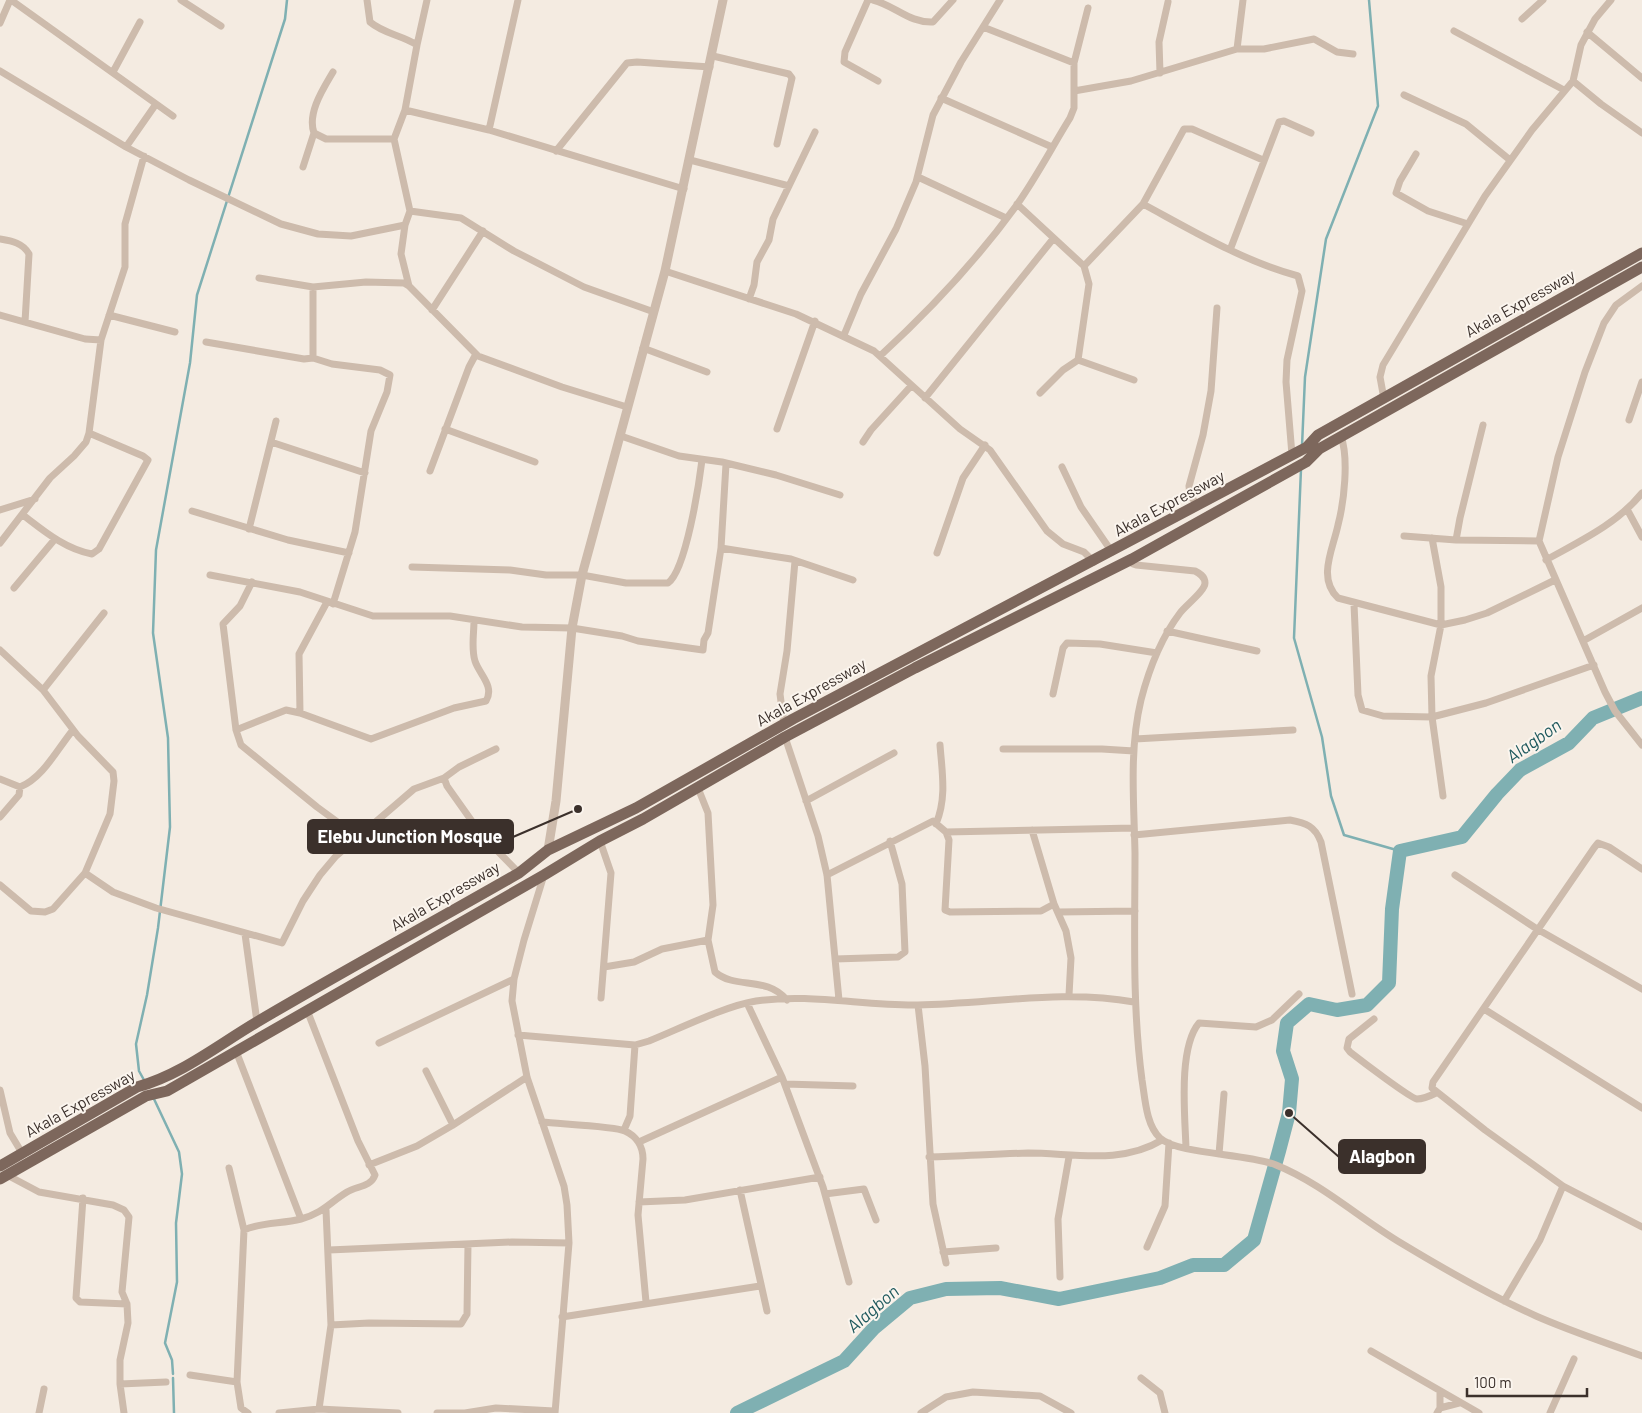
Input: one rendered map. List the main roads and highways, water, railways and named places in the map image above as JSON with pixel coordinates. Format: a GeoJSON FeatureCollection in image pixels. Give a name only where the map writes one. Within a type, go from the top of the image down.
{"type":"FeatureCollection","features":[{"type":"Feature","properties":{"kind":"main road","name":"Akala Expressway"},"geometry":{"type":"LineString","coordinates":[[2,1174],[22,1153],[137,1087],[156,1082],[257,1022],[519,873],[548,850],[636,808],[784,724],[1094,562],[1307,447],[1318,435],[1642,253]]}},
{"type":"Feature","properties":{"kind":"main road","name":"Akala Expressway"},"geometry":{"type":"LineString","coordinates":[[2,1174],[146,1096],[167,1090],[785,737],[914,668],[1132,559],[1306,462],[1319,449],[1341,436],[1642,267]]}},
{"type":"Feature","properties":{"kind":"main road"},"geometry":{"type":"LineString","coordinates":[[1580,288],[1585,300]]}},
{"type":"Feature","properties":{"kind":"main road"},"geometry":{"type":"LineString","coordinates":[[1434,370],[1440,382]]}},
{"type":"Feature","properties":{"kind":"main road"},"geometry":{"type":"LineString","coordinates":[[1051,583],[1056,597]]}},
{"type":"Feature","properties":{"kind":"main road"},"geometry":{"type":"LineString","coordinates":[[636,808],[643,819]]}},
{"type":"Feature","properties":{"kind":"waterway"},"geometry":{"type":"LineString","coordinates":[[144,1080],[139,1071],[136,1044],[147,995],[158,928],[170,827],[168,738],[153,633],[156,550],[190,363],[197,295],[285,19],[287,0]]}},
{"type":"Feature","properties":{"kind":"waterway"},"geometry":{"type":"LineString","coordinates":[[1302,446],[1305,377],[1326,239],[1378,106],[1369,0]]}},
{"type":"Feature","properties":{"kind":"waterway"},"geometry":{"type":"LineString","coordinates":[[1301,469],[1294,638],[1322,737],[1331,796],[1344,835],[1400,851]]}},
{"type":"Feature","properties":{"kind":"waterway","name":"Alagbon"},"geometry":{"type":"LineString","coordinates":[[737,1413],[844,1361],[874,1328],[910,1298],[946,1289],[1000,1288],[1059,1299],[1160,1278],[1193,1265],[1224,1265],[1254,1240],[1289,1113],[1292,1079],[1283,1051],[1287,1023],[1309,1004],[1337,1010],[1367,1005],[1389,983],[1392,909],[1400,851],[1462,837],[1497,794],[1520,770],[1569,743],[1593,718],[1642,698]]}},
{"type":"Feature","properties":{"kind":"waterway"},"geometry":{"type":"LineString","coordinates":[[154,1099],[179,1152],[182,1174],[176,1223],[177,1282],[165,1343],[172,1360],[173,1374]]}},
{"type":"Feature","properties":{"kind":"waterway"},"geometry":{"type":"LineString","coordinates":[[173,1378],[174,1413]]}},
{"type":"Feature","properties":{"kind":"place","name":"Elebu Junction Mosque"},"geometry":{"type":"Point","coordinates":[578,809]}},
{"type":"Feature","properties":{"kind":"place","name":"Alagbon"},"geometry":{"type":"Point","coordinates":[1289,1113]}}]}
